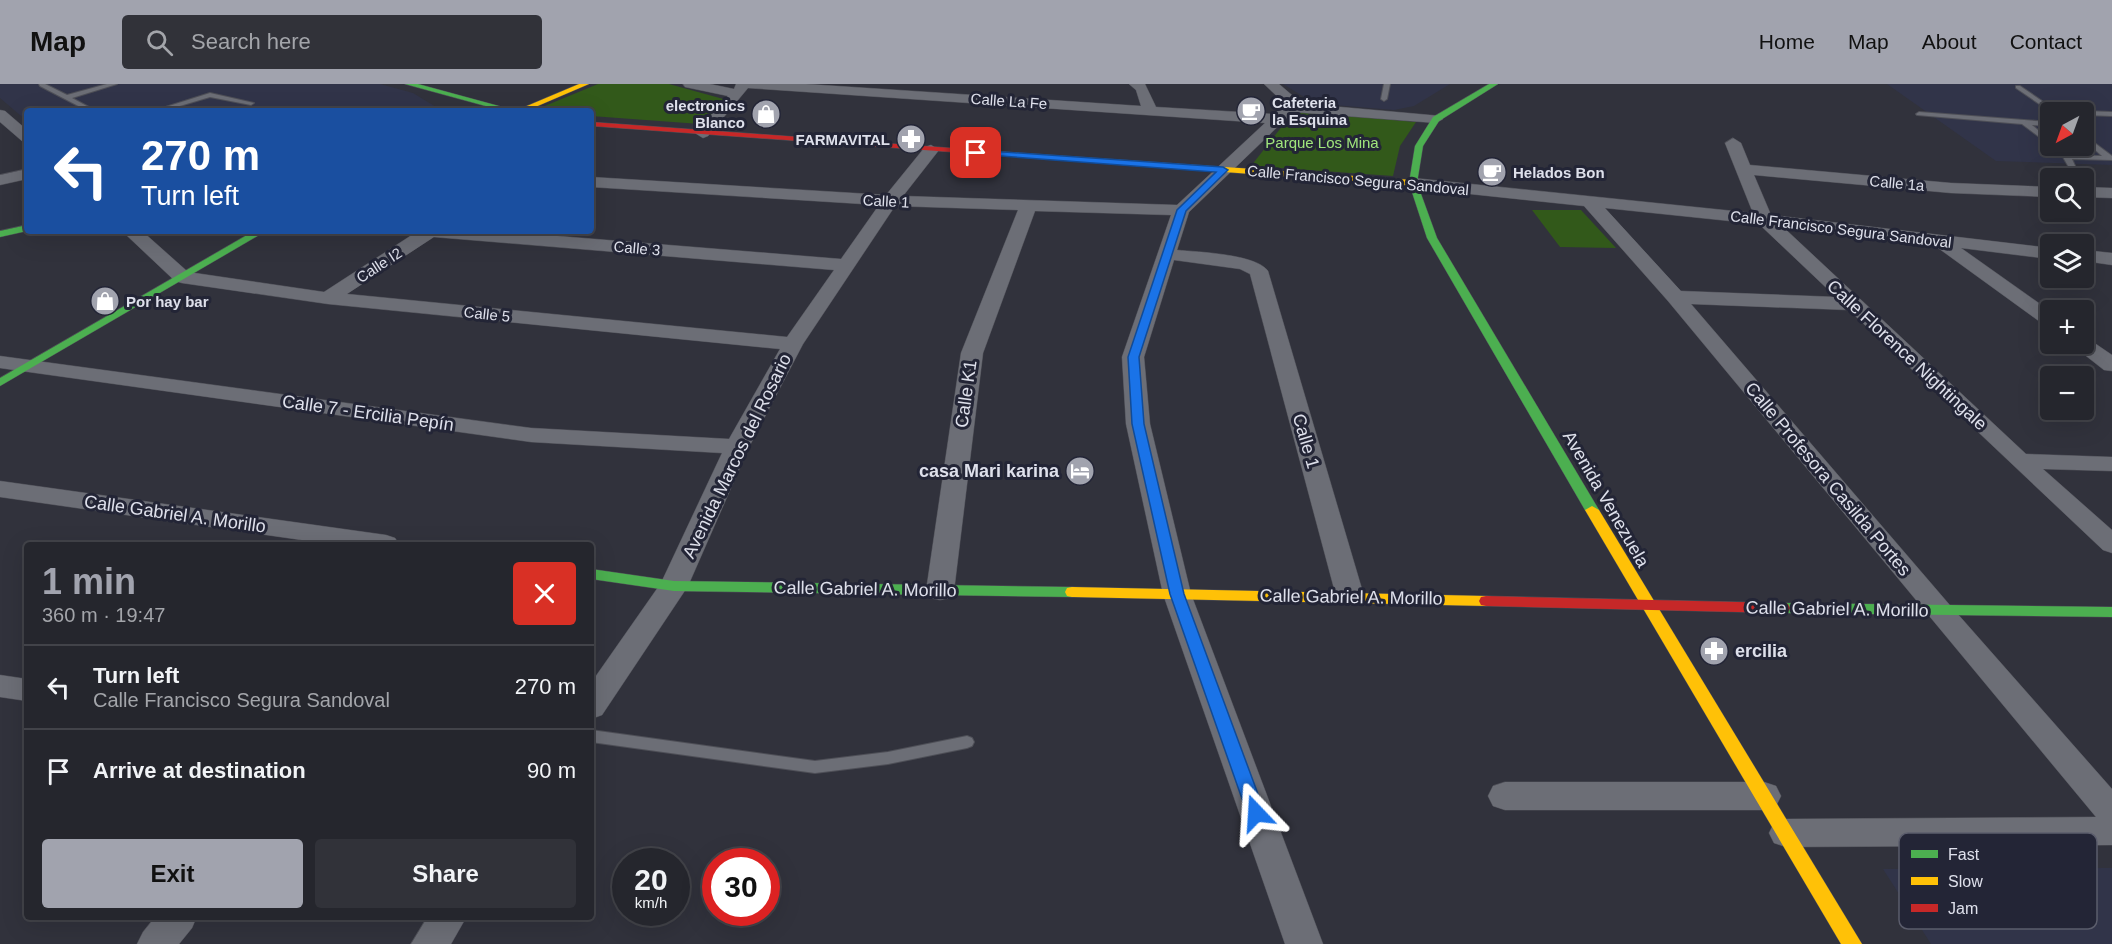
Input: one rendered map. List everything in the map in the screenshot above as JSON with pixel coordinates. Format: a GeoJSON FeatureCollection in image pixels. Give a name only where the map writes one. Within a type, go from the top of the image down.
{"type":"FeatureCollection","features":[{"type":"Feature","properties":{"kind":"main road"},"geometry":{"type":"LineString","coordinates":[[409,84],[432,86],[503,108]]}},
{"type":"Feature","properties":{"kind":"main road"},"geometry":{"type":"LineString","coordinates":[[526,108],[585,84]]}},
{"type":"Feature","properties":{"kind":"main road","name":"Avenida Venezuela"},"geometry":{"type":"LineString","coordinates":[[1494,84],[1436,119],[1419,146],[1413,183],[1432,238],[1648,606],[1852,944]]}},
{"type":"Feature","properties":{"kind":"main road"},"geometry":{"type":"LineString","coordinates":[[432,86],[451,105],[450,108]]}},
{"type":"Feature","properties":{"kind":"main road","name":"Calle Francisco Segura Sandoval"},"geometry":{"type":"LineString","coordinates":[[594,124],[1413,183]]}},
{"type":"Feature","properties":{"kind":"main road"},"geometry":{"type":"LineString","coordinates":[[0,234],[24,229]]}},
{"type":"Feature","properties":{"kind":"main road"},"geometry":{"type":"LineString","coordinates":[[0,382],[256,234]]}},
{"type":"Feature","properties":{"kind":"main road","name":"Calle Gabriel A. Morillo"},"geometry":{"type":"LineString","coordinates":[[594,574],[674,586],[1350,596],[1648,606],[2112,612]]}},
{"type":"Feature","properties":{"kind":"street","name":"Calle La Fe"},"geometry":{"type":"LineString","coordinates":[[690,84],[1276,119]]}},
{"type":"Feature","properties":{"kind":"street"},"geometry":{"type":"LineString","coordinates":[[1136,84],[1142,88],[1150,110]]}},
{"type":"Feature","properties":{"kind":"street"},"geometry":{"type":"LineString","coordinates":[[1271,84],[1288,99],[1290,107]]}},
{"type":"Feature","properties":{"kind":"street"},"geometry":{"type":"LineString","coordinates":[[704,133],[741,87]]}},
{"type":"Feature","properties":{"kind":"street"},"geometry":{"type":"LineString","coordinates":[[1304,944],[1177,594],[1138,424],[1133,357],[1181,210],[1290,107],[1436,119]]}},
{"type":"Feature","properties":{"kind":"street"},"geometry":{"type":"LineString","coordinates":[[0,114],[24,135]]}},
{"type":"Feature","properties":{"kind":"street","name":"Calle Florence Nightingale"},"geometry":{"type":"LineString","coordinates":[[1733,143],[1764,219],[2020,461],[2112,544]]}},
{"type":"Feature","properties":{"kind":"street","name":"Avenida Marcos del Rosario"},"geometry":{"type":"LineString","coordinates":[[594,703],[674,586],[737,447],[793,344],[890,201],[932,150]]}},
{"type":"Feature","properties":{"kind":"street","name":"Calle 1a"},"geometry":{"type":"LineString","coordinates":[[1743,169],[1951,188],[2040,192]]}},
{"type":"Feature","properties":{"kind":"street"},"geometry":{"type":"LineString","coordinates":[[0,180],[24,175]]}},
{"type":"Feature","properties":{"kind":"street","name":"Calle 1"},"geometry":{"type":"LineString","coordinates":[[594,182],[703,191],[890,201],[1181,210]]}},
{"type":"Feature","properties":{"kind":"street","name":"Calle Francisco Segura Sandoval"},"geometry":{"type":"LineString","coordinates":[[1413,183],[1764,219],[2040,252]]}},
{"type":"Feature","properties":{"kind":"street"},"geometry":{"type":"LineString","coordinates":[[2094,191],[2112,213]]}},
{"type":"Feature","properties":{"kind":"street","name":"Calle Profesora Casilda Portes"},"geometry":{"type":"LineString","coordinates":[[1590,202],[1675,297],[1938,610],[2112,812]]}},
{"type":"Feature","properties":{"kind":"street","name":"Calle K1"},"geometry":{"type":"LineString","coordinates":[[940,591],[972,353],[1028,206]]}},
{"type":"Feature","properties":{"kind":"street"},"geometry":{"type":"LineString","coordinates":[[134,234],[182,277]]}},
{"type":"Feature","properties":{"kind":"street","name":"Calle I2"},"geometry":{"type":"LineString","coordinates":[[328,298],[425,234]]}},
{"type":"Feature","properties":{"kind":"street","name":"Calle 3"},"geometry":{"type":"LineString","coordinates":[[467,234],[845,265]]}},
{"type":"Feature","properties":{"kind":"street"},"geometry":{"type":"LineString","coordinates":[[1940,241],[2040,313]]}},
{"type":"Feature","properties":{"kind":"street","name":"Calle 1"},"geometry":{"type":"LineString","coordinates":[[1168,254],[1244,264],[1258,271],[1350,596]]}},
{"type":"Feature","properties":{"kind":"street"},"geometry":{"type":"LineString","coordinates":[[2094,257],[2112,259]]}},
{"type":"Feature","properties":{"kind":"street","name":"Calle 5"},"geometry":{"type":"LineString","coordinates":[[182,277],[328,298],[793,344]]}},
{"type":"Feature","properties":{"kind":"street"},"geometry":{"type":"LineString","coordinates":[[1675,297],[1852,304]]}},
{"type":"Feature","properties":{"kind":"street","name":"Calle 7 - Ercilia Pepín"},"geometry":{"type":"LineString","coordinates":[[0,363],[531,435],[737,447]]}},
{"type":"Feature","properties":{"kind":"street"},"geometry":{"type":"LineString","coordinates":[[2020,461],[2112,464]]}},
{"type":"Feature","properties":{"kind":"street","name":"Calle Gabriel A. Morillo"},"geometry":{"type":"LineString","coordinates":[[0,489],[372,542]]}},
{"type":"Feature","properties":{"kind":"street"},"geometry":{"type":"LineString","coordinates":[[0,686],[24,690]]}},
{"type":"Feature","properties":{"kind":"street"},"geometry":{"type":"LineString","coordinates":[[1505,796],[1764,796]]}},
{"type":"Feature","properties":{"kind":"street"},"geometry":{"type":"LineString","coordinates":[[1786,833],[2112,831]]}},
{"type":"Feature","properties":{"kind":"street"},"geometry":{"type":"LineString","coordinates":[[156,944],[176,920]]}},
{"type":"Feature","properties":{"kind":"street"},"geometry":{"type":"LineString","coordinates":[[430,944],[446,920]]}},
{"type":"Feature","properties":{"kind":"lane"},"geometry":{"type":"LineString","coordinates":[[68,97],[114,84]]}},
{"type":"Feature","properties":{"kind":"lane"},"geometry":{"type":"LineString","coordinates":[[1384,99],[1387,84]]}},
{"type":"Feature","properties":{"kind":"lane"},"geometry":{"type":"LineString","coordinates":[[42,85],[88,108]]}},
{"type":"Feature","properties":{"kind":"lane"},"geometry":{"type":"LineString","coordinates":[[2018,87],[2040,102]]}},
{"type":"Feature","properties":{"kind":"lane"},"geometry":{"type":"LineString","coordinates":[[166,108],[210,95],[251,103]]}},
{"type":"Feature","properties":{"kind":"lane"},"geometry":{"type":"LineString","coordinates":[[2094,113],[2112,114]]}},
{"type":"Feature","properties":{"kind":"lane"},"geometry":{"type":"LineString","coordinates":[[1919,114],[2040,123]]}},
{"type":"Feature","properties":{"kind":"lane"},"geometry":{"type":"LineString","coordinates":[[2024,122],[2040,135]]}},
{"type":"Feature","properties":{"kind":"lane"},"geometry":{"type":"LineString","coordinates":[[2094,145],[2111,158]]}},
{"type":"Feature","properties":{"kind":"lane"},"geometry":{"type":"LineString","coordinates":[[2072,168],[2067,157],[2111,158]]}},
{"type":"Feature","properties":{"kind":"lane"},"geometry":{"type":"LineString","coordinates":[[594,736],[815,767],[888,758],[967,742]]}},
{"type":"Feature","properties":{"kind":"shaded area"},"geometry":{"type":"Polygon","coordinates":[[[0,84],[380,84],[413,93],[436,107],[24,108],[24,118],[0,98],[0,84]]]}},
{"type":"Feature","properties":{"kind":"shaded area"},"geometry":{"type":"Polygon","coordinates":[[[1283,84],[1450,84],[1414,106],[1394,110],[1334,105],[1309,100],[1283,84]]]}},
{"type":"Feature","properties":{"kind":"shaded area"},"geometry":{"type":"Polygon","coordinates":[[[1887,84],[2112,84],[2112,165],[1996,161],[1887,84]]]}},
{"type":"Feature","properties":{"kind":"shaded area"},"geometry":{"type":"Polygon","coordinates":[[[2097,868],[2112,868],[2112,944],[1931,944],[1921,929],[2097,929],[2097,868]]]}},
{"type":"Feature","properties":{"kind":"shaded area"},"geometry":{"type":"Polygon","coordinates":[[[1883,869],[1899,869],[1899,894],[1883,869]]]}},
{"type":"Feature","properties":{"kind":"green space"},"geometry":{"type":"Polygon","coordinates":[[[598,84],[669,84],[727,100],[700,124],[594,116],[594,108],[540,108],[598,84]]]}},
{"type":"Feature","properties":{"kind":"green space","name":"Parque Los Mina"},"geometry":{"type":"Polygon","coordinates":[[[1294,111],[1416,122],[1400,146],[1393,176],[1251,166],[1294,111]]]}},
{"type":"Feature","properties":{"kind":"green space"},"geometry":{"type":"Polygon","coordinates":[[[1532,210],[1581,210],[1616,248],[1560,247],[1532,210]]]}},
{"type":"Feature","properties":{"kind":"traffic: fast"},"geometry":{"type":"LineString","coordinates":[[409,84],[501,108]]}},
{"type":"Feature","properties":{"kind":"traffic: fast"},"geometry":{"type":"LineString","coordinates":[[1494,84],[1436,119],[1419,146],[1413,183],[1432,238],[1592,510]]}},
{"type":"Feature","properties":{"kind":"traffic: fast"},"geometry":{"type":"LineString","coordinates":[[0,234],[24,229]]}},
{"type":"Feature","properties":{"kind":"traffic: fast"},"geometry":{"type":"LineString","coordinates":[[0,383],[256,234]]}},
{"type":"Feature","properties":{"kind":"traffic: fast"},"geometry":{"type":"LineString","coordinates":[[594,574],[674,586],[1072,592]]}},
{"type":"Feature","properties":{"kind":"traffic: fast"},"geometry":{"type":"LineString","coordinates":[[1783,608],[2112,612]]}},
{"type":"Feature","properties":{"kind":"traffic: slow"},"geometry":{"type":"LineString","coordinates":[[526,108],[585,84]]}},
{"type":"Feature","properties":{"kind":"traffic: slow"},"geometry":{"type":"LineString","coordinates":[[965,151],[1413,183]]}},
{"type":"Feature","properties":{"kind":"traffic: slow"},"geometry":{"type":"LineString","coordinates":[[1592,510],[1852,944]]}},
{"type":"Feature","properties":{"kind":"traffic: slow"},"geometry":{"type":"LineString","coordinates":[[1072,592],[1486,601]]}},
{"type":"Feature","properties":{"kind":"traffic: jam"},"geometry":{"type":"LineString","coordinates":[[594,124],[965,151]]}},
{"type":"Feature","properties":{"kind":"traffic: jam"},"geometry":{"type":"LineString","coordinates":[[1486,601],[1783,608]]}},
{"type":"Feature","properties":{"kind":"place","name":"Cafeteria la Esquina"},"geometry":{"type":"Point","coordinates":[1251,111]}},
{"type":"Feature","properties":{"kind":"place","name":"electronics Blanco"},"geometry":{"type":"Point","coordinates":[766,114]}},
{"type":"Feature","properties":{"kind":"place","name":"FARMAVITAL"},"geometry":{"type":"Point","coordinates":[911,139]}},
{"type":"Feature","properties":{"kind":"place","name":"Helados Bon"},"geometry":{"type":"Point","coordinates":[1492,172]}},
{"type":"Feature","properties":{"kind":"place","name":"Por hay bar"},"geometry":{"type":"Point","coordinates":[105,301]}},
{"type":"Feature","properties":{"kind":"place","name":"casa Mari karina"},"geometry":{"type":"Point","coordinates":[1080,471]}},
{"type":"Feature","properties":{"kind":"place","name":"ercilia"},"geometry":{"type":"Point","coordinates":[1714,651]}},
{"type":"Feature","properties":{"kind":"route"},"geometry":{"type":"LineString","coordinates":[[976,153],[1223,170],[1181,210],[1133,357],[1138,424],[1177,594],[1256,813]]}}]}
